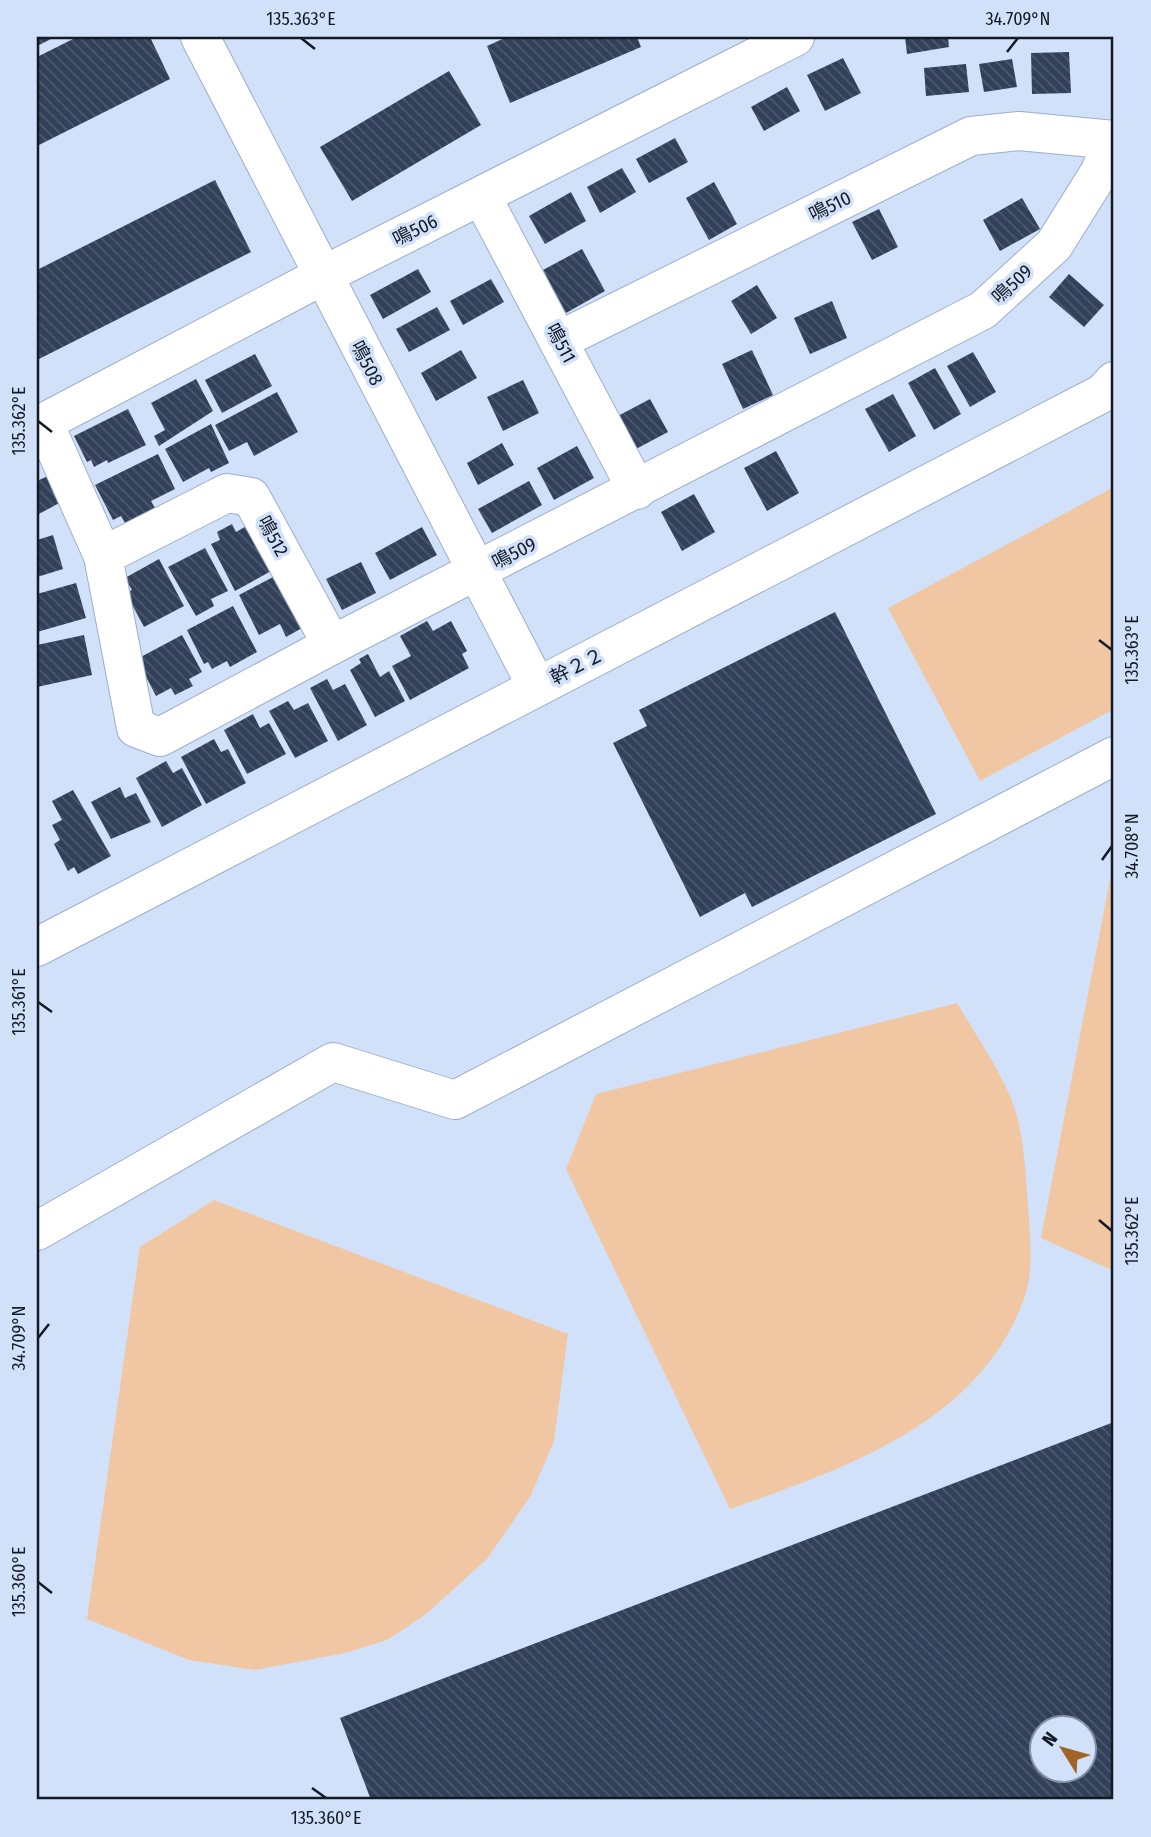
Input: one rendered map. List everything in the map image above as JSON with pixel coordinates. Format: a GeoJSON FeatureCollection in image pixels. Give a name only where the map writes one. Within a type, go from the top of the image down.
{"type":"FeatureCollection","features":[{"type":"Feature","properties":{"kind":"street","name":"鳴508"},"geometry":{"type":"LineString","coordinates":[[200,37],[537,687]]}},
{"type":"Feature","properties":{"kind":"street","name":"鳴506"},"geometry":{"type":"LineString","coordinates":[[40,425],[322,276],[795,37]]}},
{"type":"Feature","properties":{"kind":"street","name":"鳴510"},"geometry":{"type":"LineString","coordinates":[[560,340],[971,136],[1019,131],[1114,140]]}},
{"type":"Feature","properties":{"kind":"street","name":"鳴509"},"geometry":{"type":"LineString","coordinates":[[40,425],[103,556],[136,729],[160,737],[332,645],[983,310],[1054,245],[1099,173],[1114,140]]}},
{"type":"Feature","properties":{"kind":"street","name":"鳴511"},"geometry":{"type":"LineString","coordinates":[[482,197],[637,490]]}},
{"type":"Feature","properties":{"kind":"street","name":"幹２２"},"geometry":{"type":"LineString","coordinates":[[37,947],[537,687],[1110,396]]}},
{"type":"Feature","properties":{"kind":"street","name":"鳴512"},"geometry":{"type":"LineString","coordinates":[[103,556],[227,493],[251,497],[332,645]]}},
{"type":"Feature","properties":{"kind":"street"},"geometry":{"type":"LineString","coordinates":[[37,1231],[333,1062],[455,1100],[1114,756]]}},
{"type":"Feature","properties":{"kind":"shaded area"},"geometry":{"type":"Polygon","coordinates":[[[1114,487],[1114,709],[980,781],[888,608],[1114,487]]]}},
{"type":"Feature","properties":{"kind":"shaded area"},"geometry":{"type":"Polygon","coordinates":[[[1114,859],[1114,1271],[1041,1238],[1114,859]]]}},
{"type":"Feature","properties":{"kind":"shaded area"},"geometry":{"type":"Polygon","coordinates":[[[957,1003],[999,1073],[1017,1116],[1024,1160],[1030,1239],[1030,1274],[1025,1296],[1004,1340],[977,1377],[943,1408],[904,1435],[863,1457],[730,1509],[566,1169],[596,1094],[957,1003]]]}},
{"type":"Feature","properties":{"kind":"shaded area"},"geometry":{"type":"Polygon","coordinates":[[[214,1200],[568,1334],[554,1441],[531,1495],[487,1559],[425,1615],[387,1640],[345,1653],[255,1670],[189,1660],[87,1619],[140,1247],[214,1200]]]}},
{"type":"Feature","properties":{"kind":"building"},"geometry":{"type":"Polygon","coordinates":[[[37,37],[55,37],[37,46],[37,37]]]}},
{"type":"Feature","properties":{"kind":"building"},"geometry":{"type":"Polygon","coordinates":[[[77,37],[150,37],[170,79],[37,146],[37,57],[77,37]]]}},
{"type":"Feature","properties":{"kind":"building"},"geometry":{"type":"Polygon","coordinates":[[[507,37],[637,37],[641,47],[510,103],[487,46],[507,37]]]}},
{"type":"Feature","properties":{"kind":"building"},"geometry":{"type":"Polygon","coordinates":[[[905,37],[948,37],[949,47],[907,54],[905,37]]]}},
{"type":"Feature","properties":{"kind":"building"},"geometry":{"type":"Polygon","coordinates":[[[1069,52],[1071,93],[1032,94],[1031,53],[1069,52]]]}},
{"type":"Feature","properties":{"kind":"building"},"geometry":{"type":"Polygon","coordinates":[[[843,58],[861,93],[825,111],[807,75],[843,58]]]}},
{"type":"Feature","properties":{"kind":"building"},"geometry":{"type":"Polygon","coordinates":[[[1012,59],[1017,87],[984,92],[979,64],[1012,59]]]}},
{"type":"Feature","properties":{"kind":"building"},"geometry":{"type":"Polygon","coordinates":[[[966,64],[969,92],[926,96],[924,68],[966,64]]]}},
{"type":"Feature","properties":{"kind":"building"},"geometry":{"type":"Polygon","coordinates":[[[449,71],[481,125],[352,201],[320,147],[449,71]]]}},
{"type":"Feature","properties":{"kind":"building"},"geometry":{"type":"Polygon","coordinates":[[[787,87],[800,111],[764,131],[751,107],[787,87]]]}},
{"type":"Feature","properties":{"kind":"building"},"geometry":{"type":"Polygon","coordinates":[[[675,138],[688,162],[649,183],[636,159],[675,138]]]}},
{"type":"Feature","properties":{"kind":"building"},"geometry":{"type":"Polygon","coordinates":[[[622,168],[636,192],[600,213],[587,187],[622,168]]]}},
{"type":"Feature","properties":{"kind":"building"},"geometry":{"type":"Polygon","coordinates":[[[215,180],[251,252],[37,360],[37,270],[215,180]]]}},
{"type":"Feature","properties":{"kind":"building"},"geometry":{"type":"Polygon","coordinates":[[[714,182],[737,224],[709,240],[686,198],[714,182]]]}},
{"type":"Feature","properties":{"kind":"building"},"geometry":{"type":"Polygon","coordinates":[[[571,192],[586,221],[545,244],[529,216],[571,192]]]}},
{"type":"Feature","properties":{"kind":"building"},"geometry":{"type":"Polygon","coordinates":[[[1022,198],[1040,229],[1000,251],[983,220],[1022,198]]]}},
{"type":"Feature","properties":{"kind":"building"},"geometry":{"type":"Polygon","coordinates":[[[879,209],[898,247],[872,260],[852,222],[879,209]]]}},
{"type":"Feature","properties":{"kind":"building"},"geometry":{"type":"Polygon","coordinates":[[[582,249],[605,291],[566,313],[543,270],[582,249]]]}},
{"type":"Feature","properties":{"kind":"building"},"geometry":{"type":"Polygon","coordinates":[[[418,269],[431,292],[383,319],[370,295],[418,269]]]}},
{"type":"Feature","properties":{"kind":"building"},"geometry":{"type":"Polygon","coordinates":[[[1069,274],[1104,305],[1084,327],[1049,297],[1069,274]]]}},
{"type":"Feature","properties":{"kind":"building"},"geometry":{"type":"Polygon","coordinates":[[[491,279],[504,302],[463,325],[450,301],[491,279]]]}},
{"type":"Feature","properties":{"kind":"building"},"geometry":{"type":"Polygon","coordinates":[[[757,285],[777,318],[751,334],[731,301],[757,285]]]}},
{"type":"Feature","properties":{"kind":"building"},"geometry":{"type":"Polygon","coordinates":[[[832,301],[847,338],[810,354],[794,318],[832,301]]]}},
{"type":"Feature","properties":{"kind":"building"},"geometry":{"type":"Polygon","coordinates":[[[437,307],[450,330],[409,352],[396,329],[437,307]]]}},
{"type":"Feature","properties":{"kind":"building"},"geometry":{"type":"Polygon","coordinates":[[[461,350],[477,378],[436,401],[421,373],[461,350]]]}},
{"type":"Feature","properties":{"kind":"building"},"geometry":{"type":"Polygon","coordinates":[[[752,350],[773,395],[743,409],[722,364],[752,350]]]}},
{"type":"Feature","properties":{"kind":"building"},"geometry":{"type":"Polygon","coordinates":[[[973,352],[996,392],[970,407],[947,366],[973,352]]]}},
{"type":"Feature","properties":{"kind":"building"},"geometry":{"type":"Polygon","coordinates":[[[255,354],[272,386],[222,413],[205,380],[255,354]]]}},
{"type":"Feature","properties":{"kind":"building"},"geometry":{"type":"Polygon","coordinates":[[[935,368],[961,414],[934,430],[908,383],[935,368]]]}},
{"type":"Feature","properties":{"kind":"building"},"geometry":{"type":"Polygon","coordinates":[[[196,379],[213,411],[159,446],[154,436],[165,430],[151,403],[196,379]]]}},
{"type":"Feature","properties":{"kind":"building"},"geometry":{"type":"Polygon","coordinates":[[[523,380],[539,413],[503,431],[487,397],[523,380]]]}},
{"type":"Feature","properties":{"kind":"building"},"geometry":{"type":"Polygon","coordinates":[[[277,392],[298,432],[254,456],[247,442],[229,451],[215,425],[277,392]]]}},
{"type":"Feature","properties":{"kind":"building"},"geometry":{"type":"Polygon","coordinates":[[[893,394],[916,436],[889,452],[865,409],[893,394]]]}},
{"type":"Feature","properties":{"kind":"building"},"geometry":{"type":"Polygon","coordinates":[[[650,399],[668,432],[634,450],[616,417],[650,399]]]}},
{"type":"Feature","properties":{"kind":"building"},"geometry":{"type":"Polygon","coordinates":[[[128,409],[146,445],[94,467],[91,460],[87,462],[74,436],[128,409]]]}},
{"type":"Feature","properties":{"kind":"building"},"geometry":{"type":"Polygon","coordinates":[[[211,424],[229,463],[211,472],[209,468],[183,482],[165,449],[211,424]]]}},
{"type":"Feature","properties":{"kind":"building"},"geometry":{"type":"Polygon","coordinates":[[[502,443],[514,465],[478,485],[467,463],[502,443]]]}},
{"type":"Feature","properties":{"kind":"building"},"geometry":{"type":"Polygon","coordinates":[[[577,446],[594,478],[554,500],[537,468],[577,446]]]}},
{"type":"Feature","properties":{"kind":"building"},"geometry":{"type":"Polygon","coordinates":[[[776,451],[799,493],[767,511],[744,468],[776,451]]]}},
{"type":"Feature","properties":{"kind":"building"},"geometry":{"type":"Polygon","coordinates":[[[158,454],[175,489],[151,501],[155,508],[125,523],[121,516],[113,520],[95,485],[158,454]]]}},
{"type":"Feature","properties":{"kind":"building"},"geometry":{"type":"Polygon","coordinates":[[[50,475],[63,501],[37,515],[37,481],[50,475]]]}},
{"type":"Feature","properties":{"kind":"building"},"geometry":{"type":"Polygon","coordinates":[[[529,481],[542,505],[492,533],[478,509],[529,481]]]}},
{"type":"Feature","properties":{"kind":"building"},"geometry":{"type":"Polygon","coordinates":[[[694,494],[715,532],[682,551],[661,512],[694,494]]]}},
{"type":"Feature","properties":{"kind":"building"},"geometry":{"type":"Polygon","coordinates":[[[232,524],[236,532],[250,524],[273,570],[235,591],[211,544],[220,540],[217,532],[232,524]]]}},
{"type":"Feature","properties":{"kind":"building"},"geometry":{"type":"Polygon","coordinates":[[[422,527],[437,555],[390,580],[375,553],[422,527]]]}},
{"type":"Feature","properties":{"kind":"building"},"geometry":{"type":"Polygon","coordinates":[[[53,535],[63,569],[37,577],[37,540],[53,535]]]}},
{"type":"Feature","properties":{"kind":"building"},"geometry":{"type":"Polygon","coordinates":[[[205,548],[228,591],[211,599],[214,606],[196,616],[168,567],[205,548]]]}},
{"type":"Feature","properties":{"kind":"building"},"geometry":{"type":"Polygon","coordinates":[[[159,559],[184,606],[144,627],[126,593],[132,590],[125,578],[159,559]]]}},
{"type":"Feature","properties":{"kind":"building"},"geometry":{"type":"Polygon","coordinates":[[[361,562],[376,593],[342,610],[326,579],[361,562]]]}},
{"type":"Feature","properties":{"kind":"building"},"geometry":{"type":"Polygon","coordinates":[[[275,576],[302,628],[286,637],[280,624],[259,635],[239,595],[275,576]]]}},
{"type":"Feature","properties":{"kind":"building"},"geometry":{"type":"Polygon","coordinates":[[[76,583],[86,618],[37,632],[37,594],[76,583]]]}},
{"type":"Feature","properties":{"kind":"building"},"geometry":{"type":"Polygon","coordinates":[[[233,606],[257,652],[230,667],[227,661],[212,669],[208,662],[204,664],[187,630],[233,606]]]}},
{"type":"Feature","properties":{"kind":"building"},"geometry":{"type":"Polygon","coordinates":[[[835,612],[936,814],[752,907],[745,893],[700,917],[613,743],[647,726],[639,710],[835,612]]]}},
{"type":"Feature","properties":{"kind":"building"},"geometry":{"type":"Polygon","coordinates":[[[427,621],[433,631],[451,621],[467,651],[462,654],[469,668],[410,700],[392,666],[411,656],[400,636],[427,621]]]}},
{"type":"Feature","properties":{"kind":"building"},"geometry":{"type":"Polygon","coordinates":[[[84,635],[92,675],[37,687],[37,645],[84,635]]]}},
{"type":"Feature","properties":{"kind":"building"},"geometry":{"type":"Polygon","coordinates":[[[182,635],[202,672],[189,679],[193,686],[175,695],[171,688],[156,696],[137,659],[182,635]]]}},
{"type":"Feature","properties":{"kind":"building"},"geometry":{"type":"Polygon","coordinates":[[[368,654],[380,677],[389,671],[405,701],[375,717],[350,670],[361,663],[359,659],[368,654]]]}},
{"type":"Feature","properties":{"kind":"building"},"geometry":{"type":"Polygon","coordinates":[[[327,679],[333,690],[345,684],[367,725],[338,741],[310,688],[327,679]]]}},
{"type":"Feature","properties":{"kind":"building"},"geometry":{"type":"Polygon","coordinates":[[[288,701],[294,710],[308,703],[328,741],[295,758],[269,711],[288,701]]]}},
{"type":"Feature","properties":{"kind":"building"},"geometry":{"type":"Polygon","coordinates":[[[253,714],[260,728],[269,723],[286,754],[247,774],[224,730],[253,714]]]}},
{"type":"Feature","properties":{"kind":"building"},"geometry":{"type":"Polygon","coordinates":[[[214,739],[221,752],[228,749],[246,783],[206,804],[181,757],[214,739]]]}},
{"type":"Feature","properties":{"kind":"building"},"geometry":{"type":"Polygon","coordinates":[[[166,761],[173,773],[182,768],[202,805],[162,827],[136,778],[166,761]]]}},
{"type":"Feature","properties":{"kind":"building"},"geometry":{"type":"Polygon","coordinates":[[[120,787],[125,798],[136,793],[151,822],[111,839],[91,802],[120,787]]]}},
{"type":"Feature","properties":{"kind":"building"},"geometry":{"type":"Polygon","coordinates":[[[73,790],[111,856],[78,874],[74,867],[68,871],[54,844],[60,840],[52,825],[62,820],[52,801],[73,790]]]}},
{"type":"Feature","properties":{"kind":"building"},"geometry":{"type":"Polygon","coordinates":[[[1114,1422],[1114,1800],[371,1800],[340,1718],[1114,1422]]]}}]}
